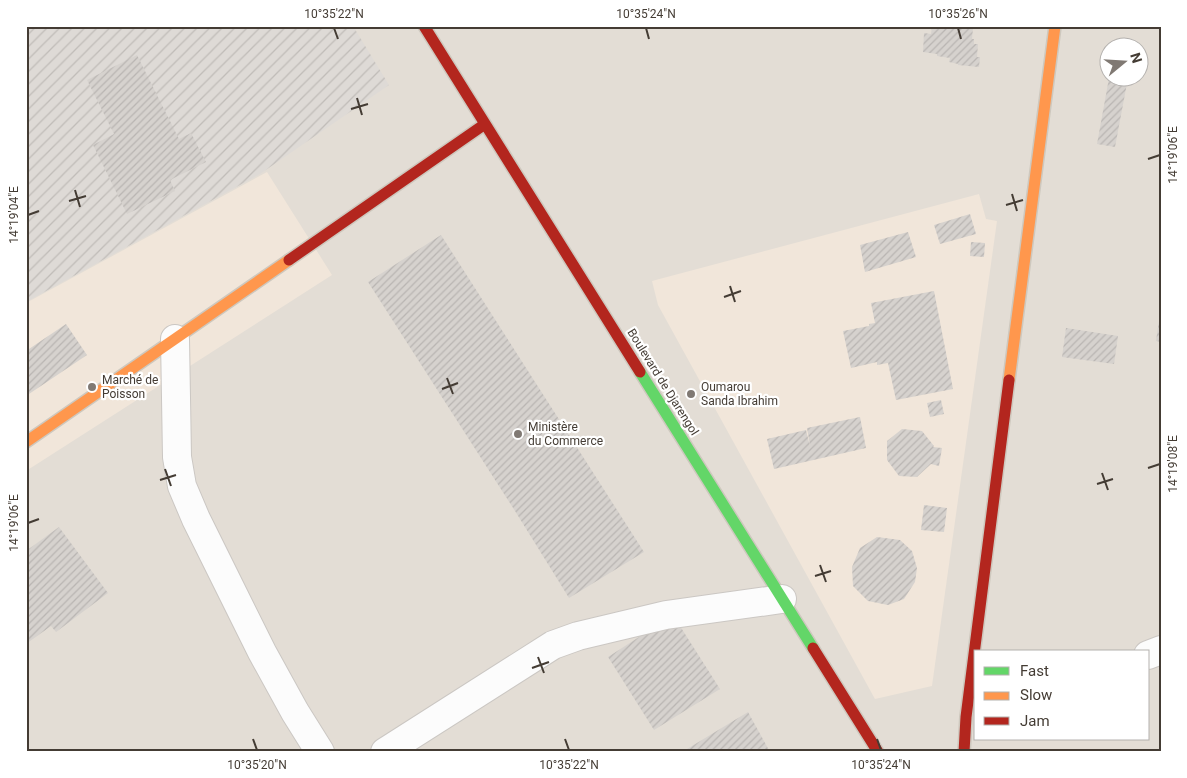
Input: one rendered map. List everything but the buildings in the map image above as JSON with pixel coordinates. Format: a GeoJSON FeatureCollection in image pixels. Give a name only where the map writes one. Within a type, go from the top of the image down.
{"type":"FeatureCollection","features":[{"type":"Feature","properties":{"kind":"street","name":"Boulevard de Djarengol"},"geometry":{"type":"LineString","coordinates":[[424,26],[878,752]]}},
{"type":"Feature","properties":{"kind":"street"},"geometry":{"type":"LineString","coordinates":[[979,650],[1055,26]]}},
{"type":"Feature","properties":{"kind":"street"},"geometry":{"type":"LineString","coordinates":[[26,442],[485,124]]}},
{"type":"Feature","properties":{"kind":"street"},"geometry":{"type":"LineString","coordinates":[[175,339],[177,457],[182,486],[196,519],[262,652],[295,712],[320,752]]}},
{"type":"Feature","properties":{"kind":"street"},"geometry":{"type":"LineString","coordinates":[[384,752],[553,645],[578,636],[666,615],[782,599]]}},
{"type":"Feature","properties":{"kind":"street"},"geometry":{"type":"LineString","coordinates":[[964,752],[974,691]]}},
{"type":"Feature","properties":{"kind":"shaded area"},"geometry":{"type":"Polygon","coordinates":[[[26,26],[1161,26],[1161,752],[26,752],[26,26]]]}},
{"type":"Feature","properties":{"kind":"shaded area"},"geometry":{"type":"Polygon","coordinates":[[[26,26],[353,26],[389,85],[260,174],[26,302],[26,26]]]}},
{"type":"Feature","properties":{"kind":"shaded area","name":"Marché de Poisson"},"geometry":{"type":"Polygon","coordinates":[[[267,172],[332,275],[26,471],[26,303],[267,172]]]}},
{"type":"Feature","properties":{"kind":"shaded area"},"geometry":{"type":"Polygon","coordinates":[[[979,194],[986,219],[997,221],[932,686],[875,699],[658,305],[652,281],[979,194]]]}},
{"type":"Feature","properties":{"kind":"traffic: fast"},"geometry":{"type":"LineString","coordinates":[[640,372],[813,648]]}},
{"type":"Feature","properties":{"kind":"traffic: slow"},"geometry":{"type":"LineString","coordinates":[[1009,380],[1055,26]]}},
{"type":"Feature","properties":{"kind":"traffic: slow"},"geometry":{"type":"LineString","coordinates":[[26,442],[289,260]]}},
{"type":"Feature","properties":{"kind":"traffic: jam"},"geometry":{"type":"LineString","coordinates":[[424,26],[640,372]]}},
{"type":"Feature","properties":{"kind":"traffic: jam"},"geometry":{"type":"LineString","coordinates":[[289,260],[485,124]]}},
{"type":"Feature","properties":{"kind":"traffic: jam"},"geometry":{"type":"LineString","coordinates":[[975,650],[1009,380]]}},
{"type":"Feature","properties":{"kind":"traffic: jam"},"geometry":{"type":"LineString","coordinates":[[813,648],[878,752]]}},
{"type":"Feature","properties":{"kind":"traffic: jam"},"geometry":{"type":"LineString","coordinates":[[964,752],[966,717],[974,654]]}},
{"type":"Feature","properties":{"kind":"place","name":"Marché de Poisson"},"geometry":{"type":"Point","coordinates":[92,387]}},
{"type":"Feature","properties":{"kind":"place","name":"Oumarou Sanda Ibrahim"},"geometry":{"type":"Point","coordinates":[691,394]}},
{"type":"Feature","properties":{"kind":"place","name":"Ministère du Commerce"},"geometry":{"type":"Point","coordinates":[518,434]}}]}
